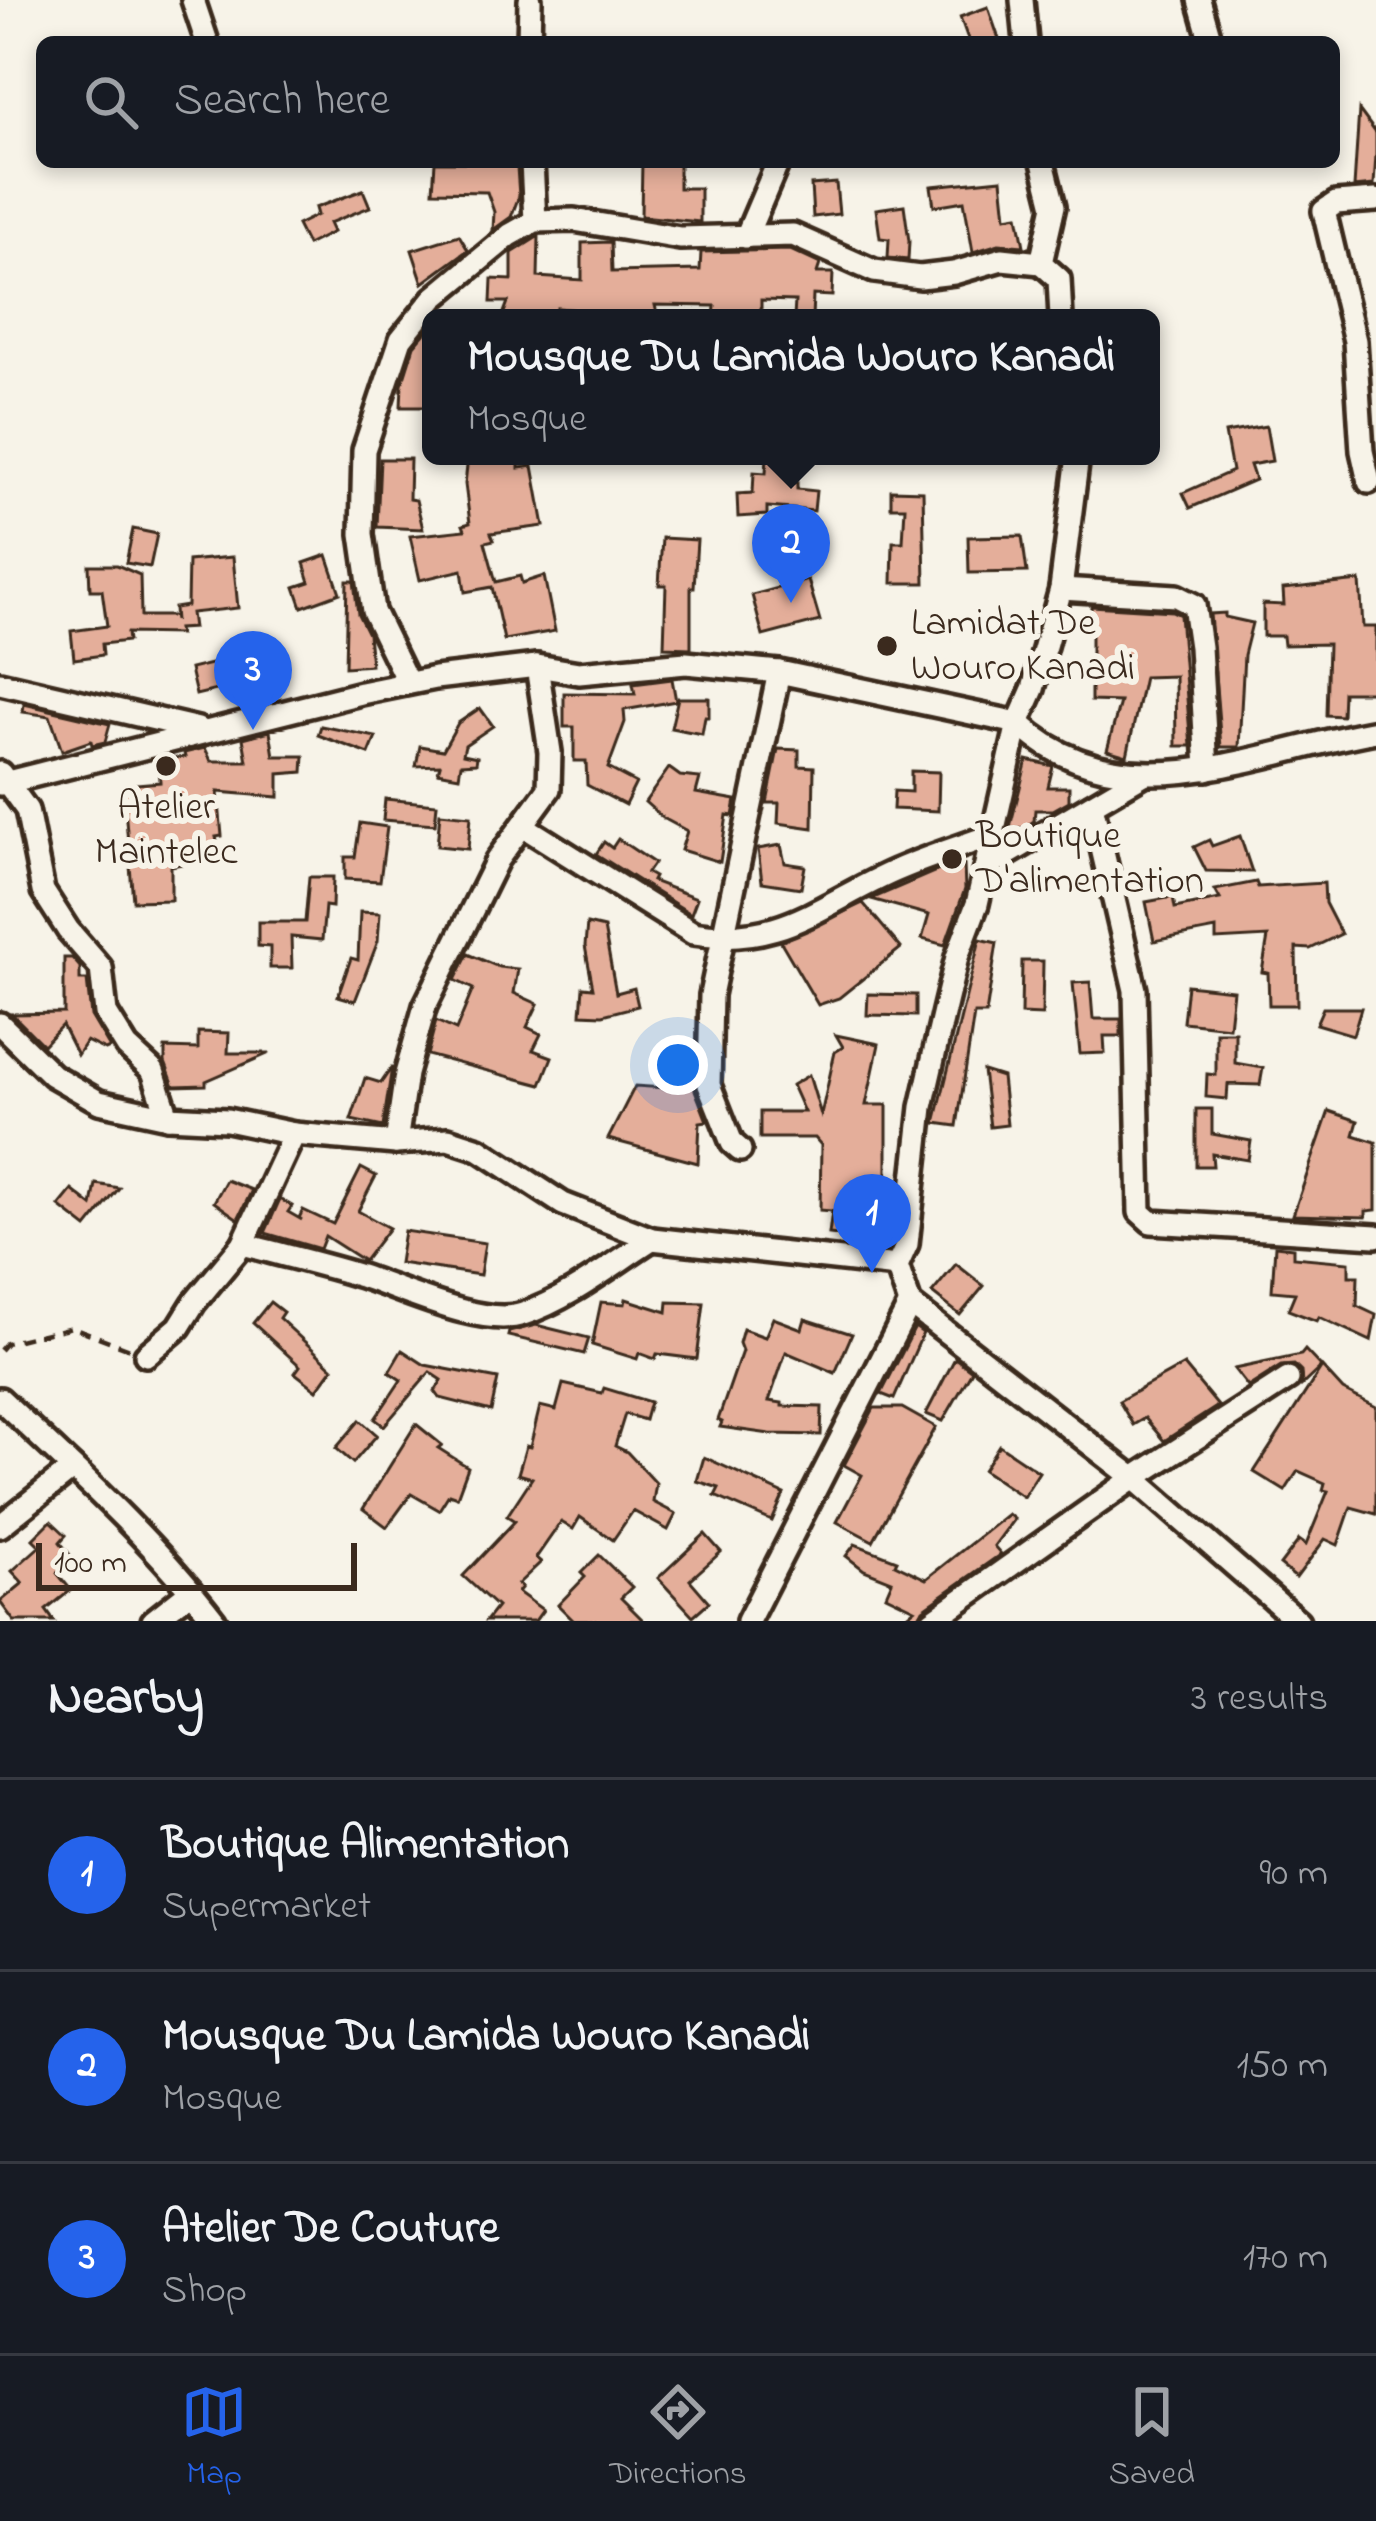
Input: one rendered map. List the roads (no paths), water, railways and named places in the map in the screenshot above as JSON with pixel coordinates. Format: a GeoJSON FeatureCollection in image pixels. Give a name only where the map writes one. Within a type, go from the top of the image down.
{"type":"FeatureCollection","features":[{"type":"Feature","properties":{"kind":"street"},"geometry":{"type":"LineString","coordinates":[[193,0],[205,36]]}},
{"type":"Feature","properties":{"kind":"street"},"geometry":{"type":"LineString","coordinates":[[529,36],[530,0]]}},
{"type":"Feature","properties":{"kind":"street"},"geometry":{"type":"LineString","coordinates":[[1022,0],[1025,36]]}},
{"type":"Feature","properties":{"kind":"street"},"geometry":{"type":"LineString","coordinates":[[1199,0],[1209,36]]}},
{"type":"Feature","properties":{"kind":"street"},"geometry":{"type":"LineString","coordinates":[[532,168],[535,221]]}},
{"type":"Feature","properties":{"kind":"street"},"geometry":{"type":"LineString","coordinates":[[746,237],[775,168]]}},
{"type":"Feature","properties":{"kind":"street"},"geometry":{"type":"LineString","coordinates":[[1042,263],[1054,206],[1044,168]]}},
{"type":"Feature","properties":{"kind":"street"},"geometry":{"type":"LineString","coordinates":[[1369,482],[1362,451],[1355,341],[1324,211],[1336,203],[1376,200]]}},
{"type":"Feature","properties":{"kind":"street"},"geometry":{"type":"LineString","coordinates":[[425,309],[510,235],[535,221],[574,220],[680,238],[793,235],[874,271],[920,277],[1002,260],[1042,263],[1058,278],[1060,309]]}},
{"type":"Feature","properties":{"kind":"street"},"geometry":{"type":"LineString","coordinates":[[407,683],[374,611],[362,533],[364,450],[401,339],[422,311]]}},
{"type":"Feature","properties":{"kind":"street"},"geometry":{"type":"LineString","coordinates":[[1077,465],[1061,589],[1033,689],[1018,723],[986,867],[952,975],[922,1108],[907,1244],[897,1265],[910,1304],[1134,1478],[1298,1621]]}},
{"type":"Feature","properties":{"kind":"street"},"geometry":{"type":"LineString","coordinates":[[1061,589],[1177,596],[1194,605],[1207,769]]}},
{"type":"Feature","properties":{"kind":"street"},"geometry":{"type":"LineString","coordinates":[[168,1117],[153,1071],[127,1047],[106,1013],[101,968],[68,930],[44,891],[28,810],[2,780],[407,683],[537,666],[579,673],[686,663],[829,680],[1018,723],[1042,745],[1075,761],[1144,774],[1207,769],[1376,731]]}},
{"type":"Feature","properties":{"kind":"street"},"geometry":{"type":"LineString","coordinates":[[396,1143],[406,1074],[425,1006],[497,860],[549,789],[550,752],[537,666]]}},
{"type":"Feature","properties":{"kind":"street"},"geometry":{"type":"LineString","coordinates":[[740,1150],[732,1143],[710,1084],[708,1025],[721,937],[779,672]]}},
{"type":"Feature","properties":{"kind":"street"},"geometry":{"type":"LineString","coordinates":[[0,693],[0,682],[203,730]]}},
{"type":"Feature","properties":{"kind":"street"},"geometry":{"type":"LineString","coordinates":[[986,867],[1144,774]]}},
{"type":"Feature","properties":{"kind":"street"},"geometry":{"type":"LineString","coordinates":[[1092,805],[1135,990],[1140,1212],[1151,1222],[1376,1236]]}},
{"type":"Feature","properties":{"kind":"street"},"geometry":{"type":"LineString","coordinates":[[523,826],[680,926],[721,937],[779,930],[896,871],[992,835]]}},
{"type":"Feature","properties":{"kind":"street"},"geometry":{"type":"LineString","coordinates":[[0,1024],[52,1075],[99,1102],[293,1134],[396,1143],[448,1139],[479,1148],[562,1204],[652,1239],[897,1265]]}},
{"type":"Feature","properties":{"kind":"street"},"geometry":{"type":"LineString","coordinates":[[146,1355],[179,1328],[244,1244],[293,1134]]}},
{"type":"Feature","properties":{"kind":"street"},"geometry":{"type":"LineString","coordinates":[[244,1244],[360,1276],[434,1303],[498,1317],[519,1316],[545,1304],[652,1239]]}},
{"type":"Feature","properties":{"kind":"street"},"geometry":{"type":"LineString","coordinates":[[748,1621],[910,1304]]}},
{"type":"Feature","properties":{"kind":"street"},"geometry":{"type":"LineString","coordinates":[[932,1621],[1134,1478],[1288,1378]]}},
{"type":"Feature","properties":{"kind":"street"},"geometry":{"type":"LineString","coordinates":[[0,1399],[73,1468],[214,1621]]}},
{"type":"Feature","properties":{"kind":"street"},"geometry":{"type":"LineString","coordinates":[[0,1526],[73,1468]]}},
{"type":"Feature","properties":{"kind":"street"},"geometry":{"type":"LineString","coordinates":[[153,1621],[191,1591]]}},
{"type":"Feature","properties":{"kind":"place","name":"Mousque Du Lamida Wouro Kanadi"},"geometry":{"type":"Point","coordinates":[791,603]}},
{"type":"Feature","properties":{"kind":"place","name":"Lamidat De Wouro Kanadi"},"geometry":{"type":"Point","coordinates":[887,646]}},
{"type":"Feature","properties":{"kind":"place","name":"Atelier De Couture"},"geometry":{"type":"Point","coordinates":[253,730]}},
{"type":"Feature","properties":{"kind":"place","name":"Atelier Maintelec"},"geometry":{"type":"Point","coordinates":[166,766]}},
{"type":"Feature","properties":{"kind":"place","name":"Boutique D'alimentation"},"geometry":{"type":"Point","coordinates":[952,859]}},
{"type":"Feature","properties":{"kind":"place","name":"Boutique Alimentation"},"geometry":{"type":"Point","coordinates":[872,1273]}}]}
